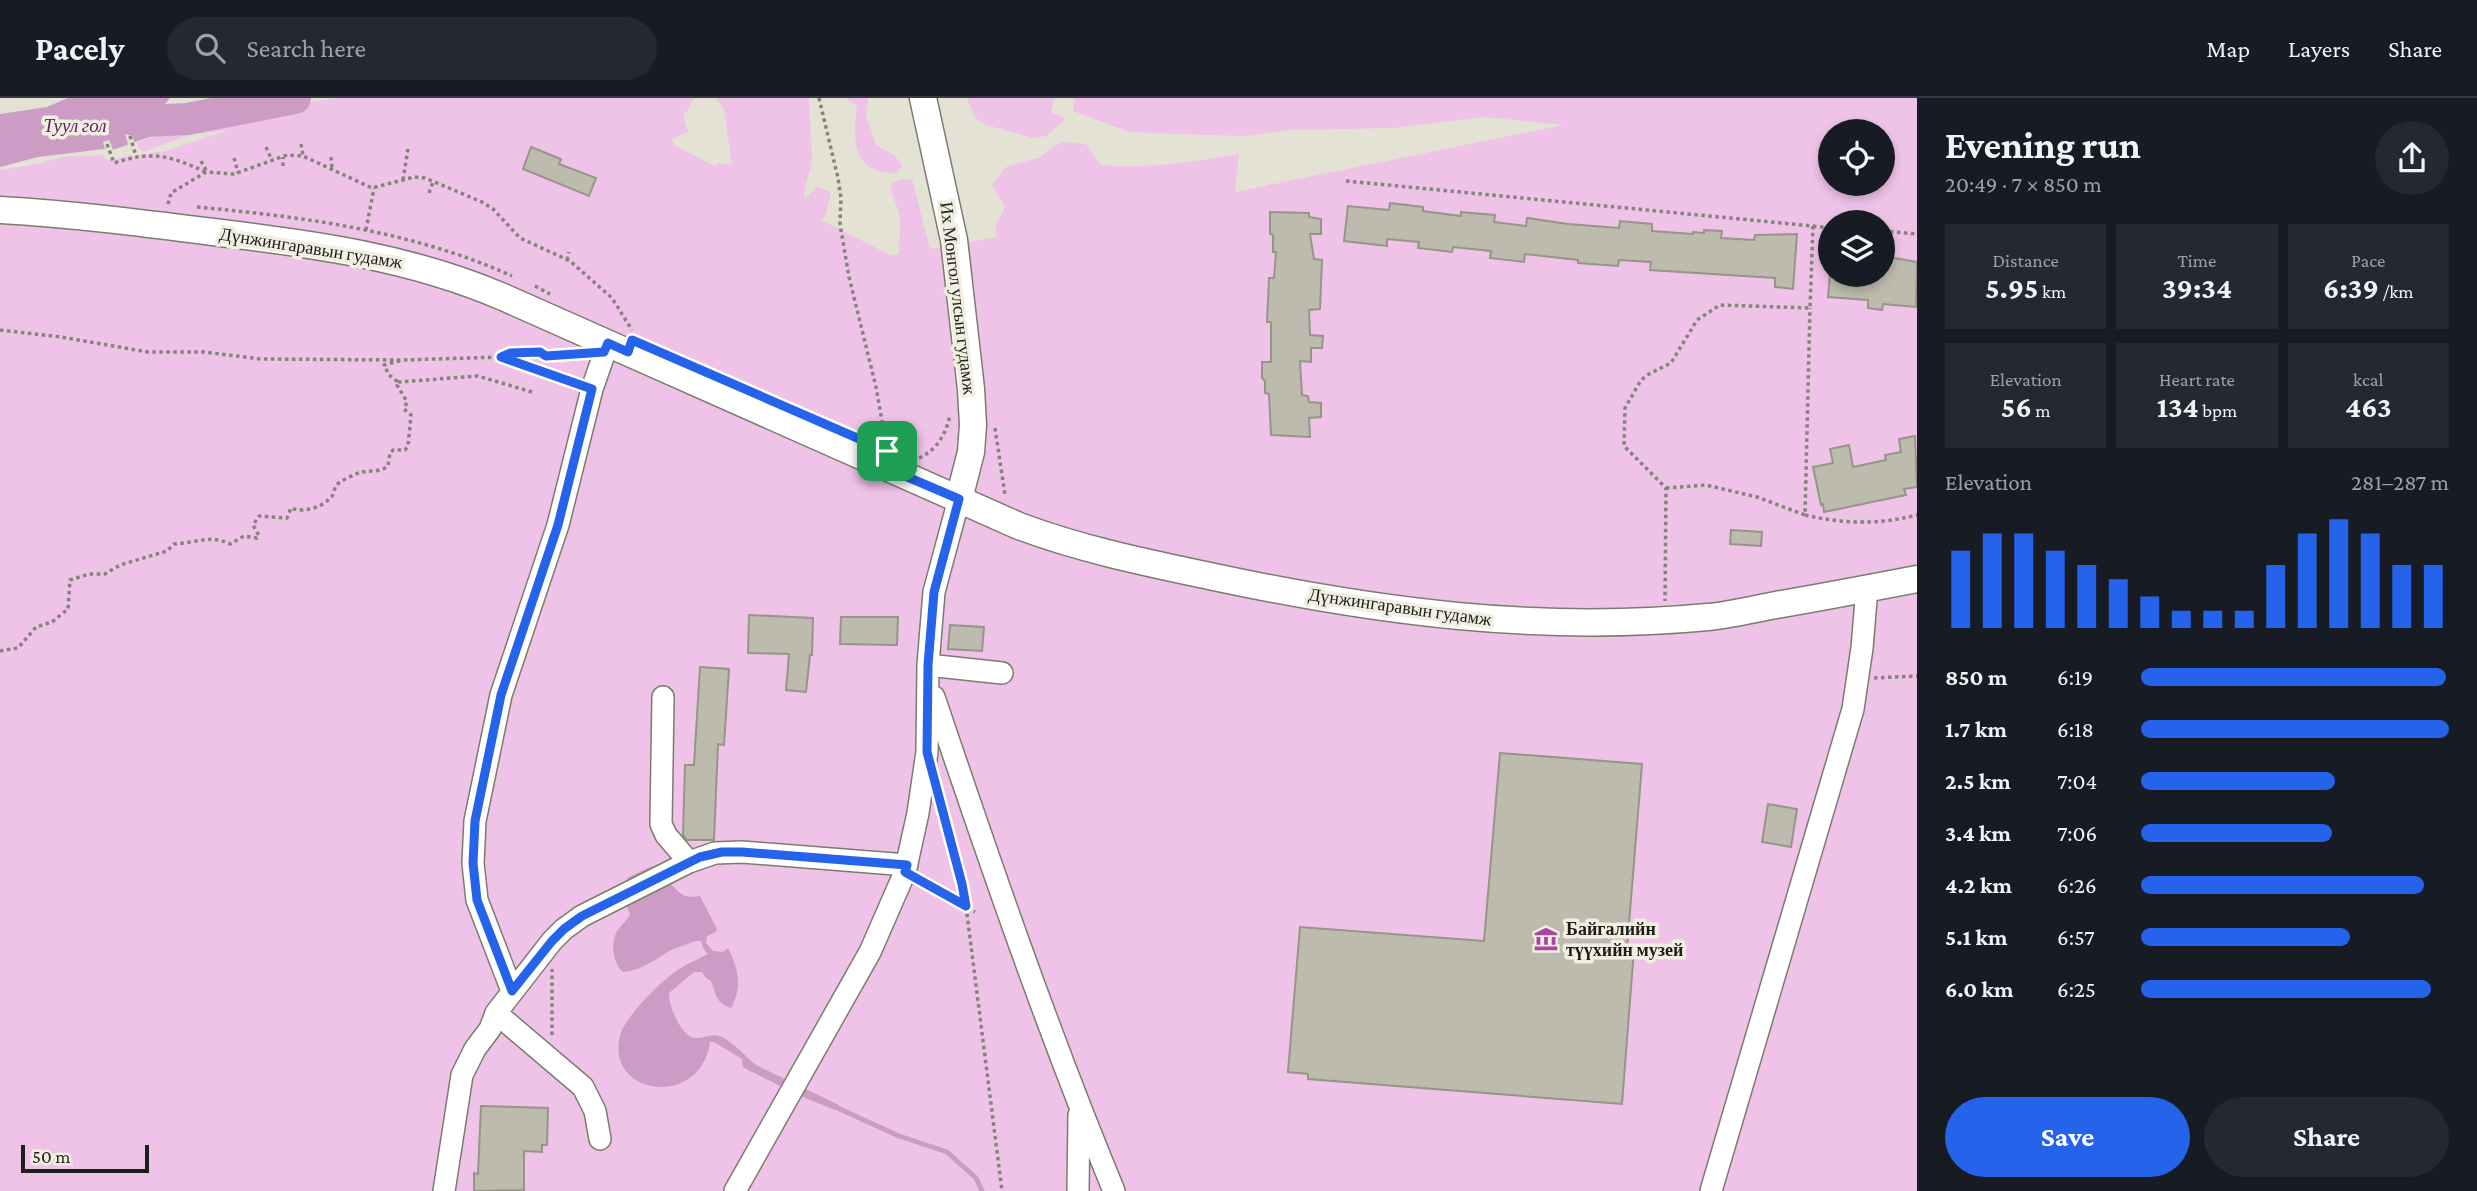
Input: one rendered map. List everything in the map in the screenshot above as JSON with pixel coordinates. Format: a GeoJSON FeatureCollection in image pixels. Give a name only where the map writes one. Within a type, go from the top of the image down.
{"type":"FeatureCollection","features":[{"type":"Feature","properties":{"kind":"main road","name":"Их Монгол улсын гудамж"},"geometry":{"type":"LineString","coordinates":[[923,98],[954,240],[973,425],[971,452],[959,499]]}},
{"type":"Feature","properties":{"kind":"main road","name":"Дүнжингаравын гудамж"},"geometry":{"type":"LineString","coordinates":[[0,210],[301,243],[380,257],[466,281],[613,349],[898,466],[992,515],[1064,542],[1161,566],[1286,591],[1497,621],[1552,623],[1711,617],[1917,579]]}},
{"type":"Feature","properties":{"kind":"street"},"geometry":{"type":"LineString","coordinates":[[512,991],[477,900],[473,863],[475,821],[501,695],[558,525],[592,389],[613,349]]}},
{"type":"Feature","properties":{"kind":"street"},"geometry":{"type":"LineString","coordinates":[[735,1191],[870,952],[906,869],[927,752],[928,671],[934,592],[959,499]]}},
{"type":"Feature","properties":{"kind":"street"},"geometry":{"type":"LineString","coordinates":[[1710,1191],[1853,709],[1867,588]]}},
{"type":"Feature","properties":{"kind":"street"},"geometry":{"type":"LineString","coordinates":[[928,671],[1002,673]]}},
{"type":"Feature","properties":{"kind":"street"},"geometry":{"type":"LineString","coordinates":[[928,671],[986,849],[1079,1106],[1114,1191]]}},
{"type":"Feature","properties":{"kind":"street"},"geometry":{"type":"LineString","coordinates":[[663,697],[660,817],[666,835],[689,862]]}},
{"type":"Feature","properties":{"kind":"street"},"geometry":{"type":"LineString","coordinates":[[443,1191],[462,1074],[475,1049],[490,1029],[496,1013],[552,941],[572,922],[689,862],[708,855],[730,852],[906,869]]}},
{"type":"Feature","properties":{"kind":"street"},"geometry":{"type":"LineString","coordinates":[[496,1013],[583,1087],[595,1111],[600,1139]]}},
{"type":"Feature","properties":{"kind":"street"},"geometry":{"type":"LineString","coordinates":[[1078,1191],[1079,1106]]}},
{"type":"Feature","properties":{"kind":"path"},"geometry":{"type":"LineString","coordinates":[[819,98],[838,178],[841,198],[840,224],[849,277],[876,387],[887,451],[898,466],[926,454],[940,442],[948,424],[952,403]]}},
{"type":"Feature","properties":{"kind":"path"},"geometry":{"type":"LineString","coordinates":[[130,136],[136,156]]}},
{"type":"Feature","properties":{"kind":"path"},"geometry":{"type":"LineString","coordinates":[[107,144],[114,163],[136,156],[174,158],[206,172],[228,175],[283,157],[303,156],[374,188],[420,177],[482,202],[493,209],[520,238],[567,260],[612,298],[630,325],[632,337],[613,349],[546,356],[540,352],[510,353],[501,357]]}},
{"type":"Feature","properties":{"kind":"path"},"geometry":{"type":"LineString","coordinates":[[301,144],[303,156]]}},
{"type":"Feature","properties":{"kind":"path"},"geometry":{"type":"LineString","coordinates":[[266,147],[272,161]]}},
{"type":"Feature","properties":{"kind":"path"},"geometry":{"type":"LineString","coordinates":[[403,180],[408,149]]}},
{"type":"Feature","properties":{"kind":"path"},"geometry":{"type":"LineString","coordinates":[[283,157],[283,166]]}},
{"type":"Feature","properties":{"kind":"path"},"geometry":{"type":"LineString","coordinates":[[331,157],[332,169]]}},
{"type":"Feature","properties":{"kind":"path"},"geometry":{"type":"LineString","coordinates":[[234,158],[238,173]]}},
{"type":"Feature","properties":{"kind":"path"},"geometry":{"type":"LineString","coordinates":[[201,161],[206,172]]}},
{"type":"Feature","properties":{"kind":"path"},"geometry":{"type":"LineString","coordinates":[[167,204],[169,194],[206,172]]}},
{"type":"Feature","properties":{"kind":"path"},"geometry":{"type":"LineString","coordinates":[[1346,181],[1818,227]]}},
{"type":"Feature","properties":{"kind":"path"},"geometry":{"type":"LineString","coordinates":[[429,193],[433,182]]}},
{"type":"Feature","properties":{"kind":"path"},"geometry":{"type":"LineString","coordinates":[[366,230],[374,188]]}},
{"type":"Feature","properties":{"kind":"path"},"geometry":{"type":"LineString","coordinates":[[1805,514],[1813,226]]}},
{"type":"Feature","properties":{"kind":"path"},"geometry":{"type":"LineString","coordinates":[[1895,232],[1917,234]]}},
{"type":"Feature","properties":{"kind":"path"},"geometry":{"type":"LineString","coordinates":[[567,260],[569,252]]}},
{"type":"Feature","properties":{"kind":"path"},"geometry":{"type":"LineString","coordinates":[[1664,620],[1666,488],[1624,446],[1625,408],[1641,380],[1649,373],[1671,363],[1696,320],[1720,305],[1810,308]]}},
{"type":"Feature","properties":{"kind":"path"},"geometry":{"type":"LineString","coordinates":[[0,330],[148,352],[204,352],[261,359],[403,360],[501,357],[592,389]]}},
{"type":"Feature","properties":{"kind":"path"},"geometry":{"type":"LineString","coordinates":[[403,360],[384,365],[389,375],[398,382],[478,376],[532,392]]}},
{"type":"Feature","properties":{"kind":"path"},"geometry":{"type":"LineString","coordinates":[[0,651],[18,648],[36,627],[52,622],[68,609],[70,580],[105,574],[120,565],[167,551],[174,544],[190,544],[211,538],[230,544],[244,536],[257,538],[259,536],[253,525],[259,516],[287,518],[291,508],[308,510],[329,499],[336,485],[342,482],[363,472],[384,470],[393,450],[405,450],[408,446],[411,415],[404,409],[407,402],[397,385],[398,382]]}},
{"type":"Feature","properties":{"kind":"path"},"geometry":{"type":"LineString","coordinates":[[1666,488],[1706,485],[1757,497],[1837,522],[1872,522],[1917,515]]}},
{"type":"Feature","properties":{"kind":"path"},"geometry":{"type":"LineString","coordinates":[[1858,676],[1884,679],[1917,676]]}},
{"type":"Feature","properties":{"kind":"path"},"geometry":{"type":"LineString","coordinates":[[940,797],[966,906],[1002,1191]]}},
{"type":"Feature","properties":{"kind":"path"},"geometry":{"type":"LineString","coordinates":[[906,869],[975,912]]}},
{"type":"Feature","properties":{"kind":"path"},"geometry":{"type":"LineString","coordinates":[[551,1058],[552,941]]}},
{"type":"Feature","properties":{"kind":"shaded area"},"geometry":{"type":"Polygon","coordinates":[[[336,98],[694,98],[683,114],[688,132],[672,139],[674,145],[716,167],[717,163],[732,165],[724,109],[716,98],[809,98],[812,161],[804,199],[817,187],[831,192],[826,214],[821,220],[892,256],[899,254],[900,222],[891,184],[912,179],[930,249],[997,237],[995,228],[1005,207],[992,185],[1006,167],[1040,157],[1061,142],[1086,144],[1101,165],[1153,165],[1239,154],[1235,192],[1563,125],[1483,117],[1393,128],[1289,130],[1245,136],[1130,132],[1073,111],[1074,98],[1917,98],[1917,1191],[0,1191],[0,170],[62,157],[104,155],[106,160],[165,151],[229,130],[189,135],[146,151],[142,151],[137,145],[138,142],[203,121],[336,98]]]}},
{"type":"Feature","properties":{"kind":"shaded area"},"geometry":{"type":"Polygon","coordinates":[[[846,98],[868,98],[866,115],[876,145],[894,155],[903,166],[895,174],[873,169],[861,157],[856,141],[857,106],[846,98]]]}},
{"type":"Feature","properties":{"kind":"shaded area"},"geometry":{"type":"Polygon","coordinates":[[[967,98],[1054,98],[1051,112],[1066,118],[1047,136],[1033,138],[986,125],[975,118],[967,98]]]}},
{"type":"Feature","properties":{"kind":"water","name":"Туул гол"},"geometry":{"type":"Polygon","coordinates":[[[68,98],[170,98],[156,114],[172,115],[180,126],[113,150],[38,157],[0,167],[0,114],[47,107],[68,98]]]}},
{"type":"Feature","properties":{"kind":"water"},"geometry":{"type":"Polygon","coordinates":[[[652,866],[662,887],[669,883],[685,896],[700,896],[717,929],[707,936],[706,943],[713,951],[723,952],[728,948],[737,970],[737,993],[731,1008],[719,1000],[711,981],[702,972],[694,972],[669,993],[673,1013],[685,1033],[695,1038],[715,1035],[722,1037],[756,1065],[839,1105],[835,1110],[748,1070],[743,1067],[742,1059],[714,1042],[710,1042],[703,1063],[690,1078],[674,1085],[656,1087],[640,1082],[626,1072],[619,1056],[620,1036],[629,1019],[645,999],[672,974],[708,954],[701,941],[696,941],[669,951],[634,970],[623,972],[620,969],[613,949],[614,938],[630,914],[627,907],[637,901],[627,878],[652,866]]]}},
{"type":"Feature","properties":{"kind":"pier"},"geometry":{"type":"Polygon","coordinates":[[[131,132],[135,145],[114,154],[106,153],[103,142],[109,140],[114,152],[129,147],[125,134],[131,132]]]}},
{"type":"Feature","properties":{"kind":"building"},"geometry":{"type":"Polygon","coordinates":[[[531,147],[561,159],[559,164],[596,178],[589,196],[523,169],[531,147]]]}},
{"type":"Feature","properties":{"kind":"building"},"geometry":{"type":"Polygon","coordinates":[[[1390,203],[1461,216],[1461,212],[1495,215],[1494,222],[1526,226],[1527,218],[1619,228],[1620,221],[1652,224],[1652,231],[1693,234],[1704,233],[1704,230],[1722,231],[1721,238],[1754,240],[1755,235],[1797,234],[1793,289],[1775,287],[1775,278],[1650,270],[1651,262],[1619,260],[1618,266],[1578,263],[1578,260],[1525,254],[1524,262],[1490,258],[1491,251],[1453,247],[1452,252],[1418,248],[1419,242],[1387,239],[1387,246],[1344,241],[1348,206],[1389,210],[1390,203]]]}},
{"type":"Feature","properties":{"kind":"building"},"geometry":{"type":"Polygon","coordinates":[[[1270,212],[1309,213],[1309,217],[1321,219],[1321,234],[1310,234],[1314,259],[1322,260],[1320,309],[1309,310],[1310,335],[1323,336],[1322,348],[1311,348],[1311,362],[1300,361],[1302,395],[1308,396],[1309,402],[1321,403],[1321,417],[1309,418],[1310,437],[1271,435],[1269,394],[1265,393],[1265,381],[1262,378],[1262,362],[1271,362],[1271,322],[1267,322],[1269,278],[1274,278],[1276,252],[1273,252],[1273,235],[1270,234],[1270,212]]]}},
{"type":"Feature","properties":{"kind":"building"},"geometry":{"type":"Polygon","coordinates":[[[1895,258],[1917,262],[1916,307],[1883,304],[1882,310],[1868,308],[1868,300],[1828,297],[1829,287],[1895,287],[1895,258]]]}},
{"type":"Feature","properties":{"kind":"building"},"geometry":{"type":"Polygon","coordinates":[[[1915,436],[1917,487],[1904,489],[1906,495],[1824,512],[1813,467],[1833,463],[1830,449],[1849,445],[1853,467],[1886,460],[1885,455],[1901,452],[1899,439],[1915,436]]]}},
{"type":"Feature","properties":{"kind":"building"},"geometry":{"type":"Polygon","coordinates":[[[1731,530],[1762,532],[1761,546],[1730,544],[1731,530]]]}},
{"type":"Feature","properties":{"kind":"building"},"geometry":{"type":"Polygon","coordinates":[[[749,615],[813,618],[812,655],[806,692],[786,690],[789,654],[748,653],[749,615]]]}},
{"type":"Feature","properties":{"kind":"building"},"geometry":{"type":"Polygon","coordinates":[[[841,617],[898,617],[897,645],[840,644],[841,617]]]}},
{"type":"Feature","properties":{"kind":"building"},"geometry":{"type":"Polygon","coordinates":[[[950,625],[984,627],[982,651],[948,649],[950,625]]]}},
{"type":"Feature","properties":{"kind":"building"},"geometry":{"type":"Polygon","coordinates":[[[700,667],[729,669],[724,745],[718,744],[714,840],[687,840],[683,835],[685,765],[694,765],[700,667]]]}},
{"type":"Feature","properties":{"kind":"building"},"geometry":{"type":"Polygon","coordinates":[[[1500,753],[1642,764],[1627,948],[1634,949],[1622,1104],[1308,1079],[1308,1074],[1288,1072],[1300,927],[1484,941],[1500,753]]]}},
{"type":"Feature","properties":{"kind":"building"},"geometry":{"type":"Polygon","coordinates":[[[1768,804],[1797,809],[1791,847],[1762,842],[1768,804]]]}},
{"type":"Feature","properties":{"kind":"building"},"geometry":{"type":"Polygon","coordinates":[[[481,1106],[548,1108],[547,1145],[542,1145],[542,1152],[524,1151],[524,1190],[474,1191],[474,1173],[478,1174],[481,1106]]]}},
{"type":"Feature","properties":{"kind":"waterway","name":"Туул гол"},"geometry":{"type":"LineString","coordinates":[[134,120],[187,119],[295,98]]}},
{"type":"Feature","properties":{"kind":"waterway"},"geometry":{"type":"LineString","coordinates":[[831,1105],[899,1136],[947,1152],[976,1178],[982,1191]]}},
{"type":"Feature","properties":{"kind":"place","name":"Байгалийн түүхийн музей"},"geometry":{"type":"Point","coordinates":[1546,939]}},
{"type":"Feature","properties":{"kind":"route"},"geometry":{"type":"LineString","coordinates":[[632,340],[887,451],[884,467],[959,499],[934,592],[928,665],[927,752],[966,906],[905,872],[907,865],[742,852],[715,853],[689,862],[572,922],[552,941],[512,991],[477,900],[473,863],[475,821],[501,695],[558,525],[592,389],[501,357],[510,353],[540,352],[546,356],[554,356],[604,352],[608,343],[628,352],[632,340]]}}]}
